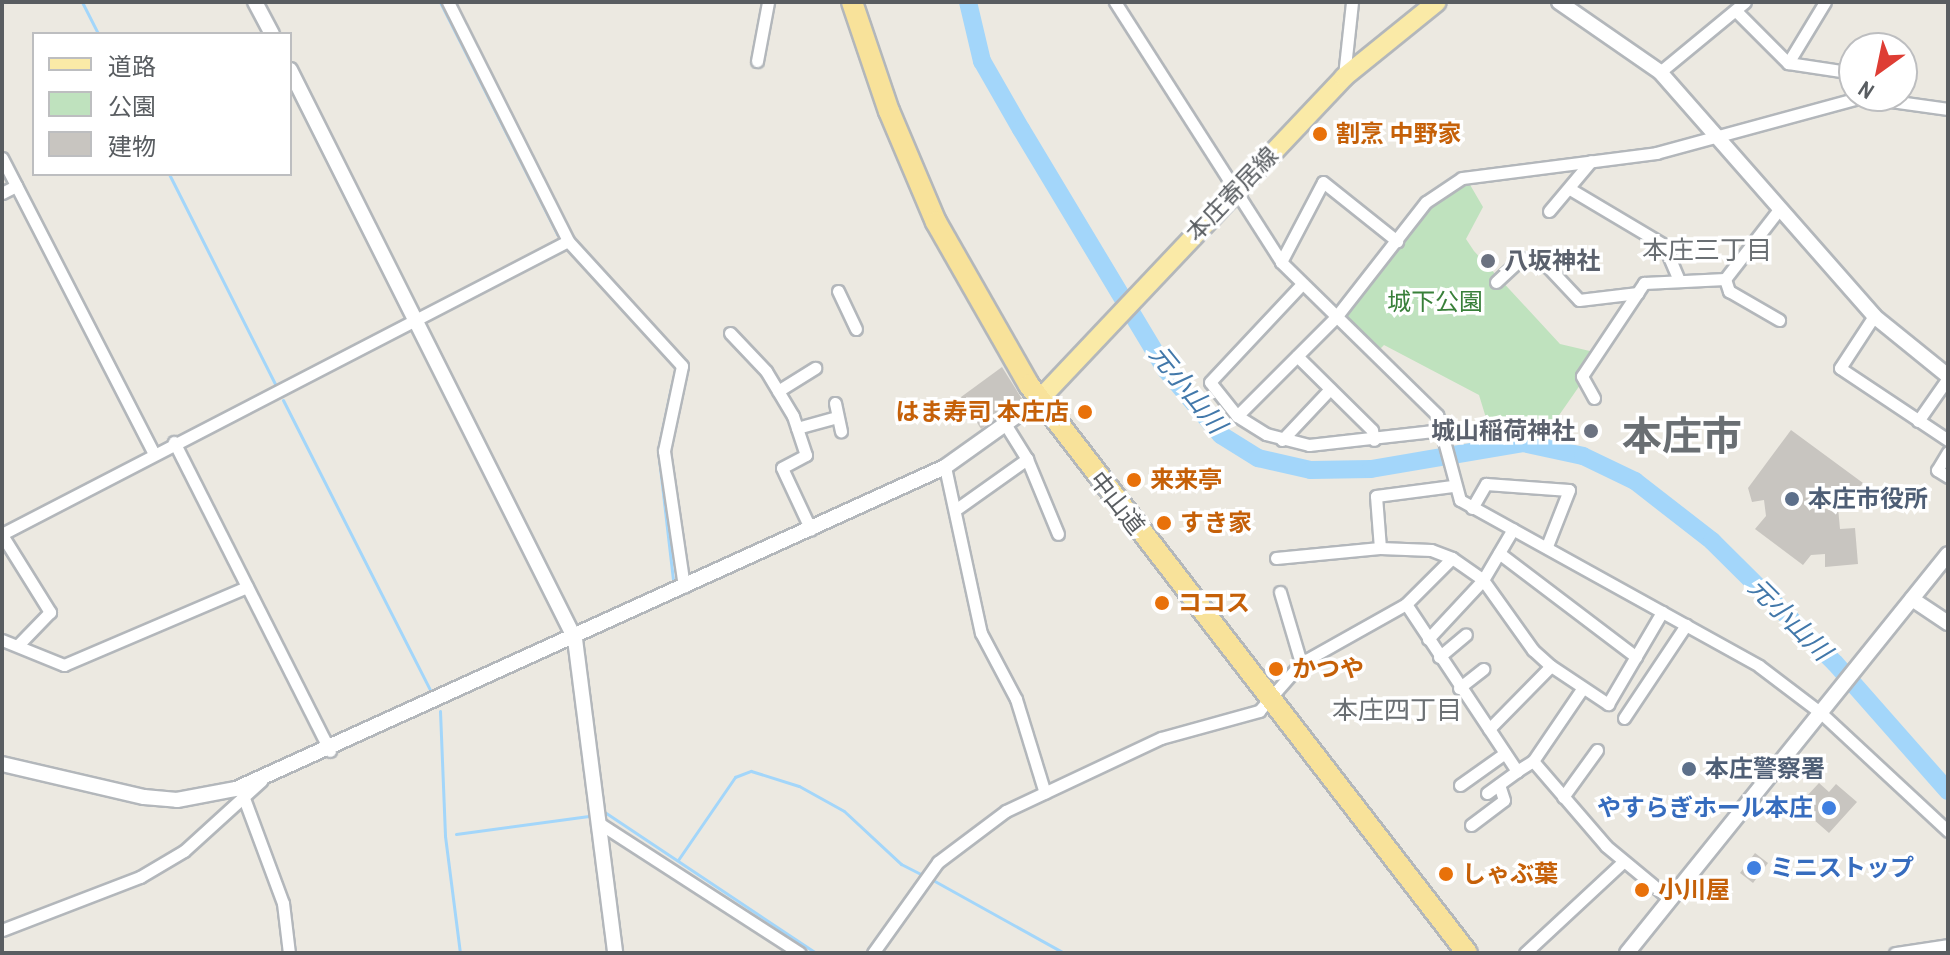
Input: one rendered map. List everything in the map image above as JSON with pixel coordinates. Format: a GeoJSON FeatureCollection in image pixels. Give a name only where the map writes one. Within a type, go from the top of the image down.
{"type":"FeatureCollection","features":[{"type":"Feature","properties":{"kind":"highway","name":"中山道"},"geometry":{"type":"LineString","coordinates":[[852,2],[936,222],[1039,400],[1467,953]]}},
{"type":"Feature","properties":{"kind":"main road","name":"本庄寄居線"},"geometry":{"type":"LineString","coordinates":[[1039,400],[1344,77],[1437,2]]}},
{"type":"Feature","properties":{"kind":"street"},"geometry":{"type":"LineString","coordinates":[[255,2],[271,32]]}},
{"type":"Feature","properties":{"kind":"street"},"geometry":{"type":"LineString","coordinates":[[448,2],[568,241],[682,366],[664,451],[684,587]]}},
{"type":"Feature","properties":{"kind":"street"},"geometry":{"type":"LineString","coordinates":[[757,61],[768,2]]}},
{"type":"Feature","properties":{"kind":"street"},"geometry":{"type":"LineString","coordinates":[[1115,2],[1281,262],[1437,415],[1452,480],[1472,508],[1547,546],[1759,666],[1821,713],[1948,831]]}},
{"type":"Feature","properties":{"kind":"street"},"geometry":{"type":"LineString","coordinates":[[1344,77],[1352,2]]}},
{"type":"Feature","properties":{"kind":"street"},"geometry":{"type":"LineString","coordinates":[[1559,2],[1660,72],[1874,316],[1948,377],[1918,421]]}},
{"type":"Feature","properties":{"kind":"street"},"geometry":{"type":"LineString","coordinates":[[1788,63],[1825,2]]}},
{"type":"Feature","properties":{"kind":"street"},"geometry":{"type":"LineString","coordinates":[[1660,72],[1740,6],[1788,63],[1838,71]]}},
{"type":"Feature","properties":{"kind":"street"},"geometry":{"type":"LineString","coordinates":[[292,74],[575,639],[615,953]]}},
{"type":"Feature","properties":{"kind":"street"},"geometry":{"type":"LineString","coordinates":[[1918,101],[1948,109]]}},
{"type":"Feature","properties":{"kind":"street"},"geometry":{"type":"LineString","coordinates":[[1237,416],[1336,317],[1426,202],[1462,178],[1591,161],[1719,138],[1838,104]]}},
{"type":"Feature","properties":{"kind":"street"},"geometry":{"type":"LineString","coordinates":[[2,158],[153,452]]}},
{"type":"Feature","properties":{"kind":"street"},"geometry":{"type":"LineString","coordinates":[[1549,211],[1591,161]]}},
{"type":"Feature","properties":{"kind":"street"},"geometry":{"type":"LineString","coordinates":[[1281,262],[1323,182],[1397,241]]}},
{"type":"Feature","properties":{"kind":"street"},"geometry":{"type":"LineString","coordinates":[[2,193],[16,186]]}},
{"type":"Feature","properties":{"kind":"street"},"geometry":{"type":"LineString","coordinates":[[1570,189],[1664,245],[1679,281]]}},
{"type":"Feature","properties":{"kind":"street"},"geometry":{"type":"LineString","coordinates":[[1594,398],[1582,376],[1644,283],[1725,279],[1780,208]]}},
{"type":"Feature","properties":{"kind":"street"},"geometry":{"type":"LineString","coordinates":[[19,644],[50,612],[2,534],[153,452],[417,322],[568,241]]}},
{"type":"Feature","properties":{"kind":"street"},"geometry":{"type":"LineString","coordinates":[[1496,282],[1522,258],[1556,272],[1579,300],[1638,293]]}},
{"type":"Feature","properties":{"kind":"street"},"geometry":{"type":"LineString","coordinates":[[1725,279],[1729,291],[1779,320]]}},
{"type":"Feature","properties":{"kind":"street"},"geometry":{"type":"LineString","coordinates":[[1302,284],[1210,382],[1237,416],[1282,440],[1374,440],[1443,435]]}},
{"type":"Feature","properties":{"kind":"street"},"geometry":{"type":"LineString","coordinates":[[838,291],[856,329]]}},
{"type":"Feature","properties":{"kind":"street"},"geometry":{"type":"LineString","coordinates":[[1874,316],[1840,368],[1948,440]]}},
{"type":"Feature","properties":{"kind":"street"},"geometry":{"type":"LineString","coordinates":[[730,333],[778,391],[797,428],[806,455],[782,468],[811,530]]}},
{"type":"Feature","properties":{"kind":"street"},"geometry":{"type":"LineString","coordinates":[[1297,356],[1374,440]]}},
{"type":"Feature","properties":{"kind":"street"},"geometry":{"type":"LineString","coordinates":[[778,391],[815,368]]}},
{"type":"Feature","properties":{"kind":"street"},"geometry":{"type":"LineString","coordinates":[[1282,440],[1330,389]]}},
{"type":"Feature","properties":{"kind":"street"},"geometry":{"type":"LineString","coordinates":[[2,764],[177,800],[262,780],[945,467],[1007,427],[1039,400]]}},
{"type":"Feature","properties":{"kind":"street"},"geometry":{"type":"LineString","coordinates":[[835,403],[841,431]]}},
{"type":"Feature","properties":{"kind":"street"},"geometry":{"type":"LineString","coordinates":[[797,428],[837,417]]}},
{"type":"Feature","properties":{"kind":"street"},"geometry":{"type":"LineString","coordinates":[[1007,427],[1027,459],[1058,534]]}},
{"type":"Feature","properties":{"kind":"street"},"geometry":{"type":"LineString","coordinates":[[174,442],[330,751]]}},
{"type":"Feature","properties":{"kind":"street"},"geometry":{"type":"LineString","coordinates":[[1948,452],[1937,470],[1948,477]]}},
{"type":"Feature","properties":{"kind":"street"},"geometry":{"type":"LineString","coordinates":[[958,508],[996,487],[1027,459]]}},
{"type":"Feature","properties":{"kind":"street"},"geometry":{"type":"LineString","coordinates":[[945,467],[958,508],[981,633],[1016,699],[1045,793]]}},
{"type":"Feature","properties":{"kind":"street"},"geometry":{"type":"LineString","coordinates":[[1380,548],[1376,496],[1452,480]]}},
{"type":"Feature","properties":{"kind":"street"},"geometry":{"type":"LineString","coordinates":[[1472,508],[1486,484],[1569,490],[1573,493],[1547,546]]}},
{"type":"Feature","properties":{"kind":"street"},"geometry":{"type":"LineString","coordinates":[[1428,639],[1483,580],[1513,529]]}},
{"type":"Feature","properties":{"kind":"street"},"geometry":{"type":"LineString","coordinates":[[1276,558],[1380,548],[1431,550],[1452,558],[1483,580],[1533,650],[1582,689],[1608,704],[1662,612]]}},
{"type":"Feature","properties":{"kind":"street"},"geometry":{"type":"LineString","coordinates":[[1499,553],[1636,657]]}},
{"type":"Feature","properties":{"kind":"street"},"geometry":{"type":"LineString","coordinates":[[1627,953],[1948,554]]}},
{"type":"Feature","properties":{"kind":"street"},"geometry":{"type":"LineString","coordinates":[[873,953],[938,862],[1006,811],[1161,738],[1259,711],[1301,663],[1406,604],[1452,558]]}},
{"type":"Feature","properties":{"kind":"street"},"geometry":{"type":"LineString","coordinates":[[2,640],[19,644],[64,665],[247,587]]}},
{"type":"Feature","properties":{"kind":"street"},"geometry":{"type":"LineString","coordinates":[[1280,592],[1301,663]]}},
{"type":"Feature","properties":{"kind":"street"},"geometry":{"type":"LineString","coordinates":[[1912,599],[1948,623]]}},
{"type":"Feature","properties":{"kind":"street"},"geometry":{"type":"LineString","coordinates":[[1406,604],[1517,771]]}},
{"type":"Feature","properties":{"kind":"street"},"geometry":{"type":"LineString","coordinates":[[1624,718],[1686,625]]}},
{"type":"Feature","properties":{"kind":"street"},"geometry":{"type":"LineString","coordinates":[[1439,657],[1466,634]]}},
{"type":"Feature","properties":{"kind":"street"},"geometry":{"type":"LineString","coordinates":[[1489,729],[1551,666]]}},
{"type":"Feature","properties":{"kind":"street"},"geometry":{"type":"LineString","coordinates":[[1459,688],[1483,669]]}},
{"type":"Feature","properties":{"kind":"street"},"geometry":{"type":"LineString","coordinates":[[1487,793],[1533,761],[1582,689]]}},
{"type":"Feature","properties":{"kind":"street"},"geometry":{"type":"LineString","coordinates":[[1563,797],[1597,750]]}},
{"type":"Feature","properties":{"kind":"street"},"geometry":{"type":"LineString","coordinates":[[1460,785],[1505,753]]}},
{"type":"Feature","properties":{"kind":"street"},"geometry":{"type":"LineString","coordinates":[[1533,761],[1623,862],[1670,899]]}},
{"type":"Feature","properties":{"kind":"street"},"geometry":{"type":"LineString","coordinates":[[2,930],[140,877],[184,851],[245,801],[262,780]]}},
{"type":"Feature","properties":{"kind":"street"},"geometry":{"type":"LineString","coordinates":[[1471,825],[1504,800],[1499,785]]}},
{"type":"Feature","properties":{"kind":"street"},"geometry":{"type":"LineString","coordinates":[[245,801],[283,903],[289,953]]}},
{"type":"Feature","properties":{"kind":"street"},"geometry":{"type":"LineString","coordinates":[[599,823],[800,953]]}},
{"type":"Feature","properties":{"kind":"street"},"geometry":{"type":"LineString","coordinates":[[1525,953],[1623,862]]}},
{"type":"Feature","properties":{"kind":"street"},"geometry":{"type":"LineString","coordinates":[[1895,953],[1948,945]]}},
{"type":"Feature","properties":{"kind":"green space","name":"城下公園"},"geometry":{"type":"Polygon","coordinates":[[[1469,183],[1483,207],[1466,239],[1474,251],[1560,344],[1594,352],[1587,375],[1546,434],[1490,431],[1479,395],[1384,345],[1377,352],[1345,319],[1434,203],[1469,183]]]}},
{"type":"Feature","properties":{"kind":"building"},"geometry":{"type":"Polygon","coordinates":[[[1002,367],[1022,399],[981,429],[961,397],[1002,367]]]}},
{"type":"Feature","properties":{"kind":"building","name":"本庄市役所"},"geometry":{"type":"Polygon","coordinates":[[[1791,430],[1863,483],[1851,497],[1836,486],[1840,529],[1855,528],[1858,564],[1825,567],[1825,554],[1811,555],[1803,565],[1755,529],[1766,516],[1764,500],[1752,502],[1748,488],[1791,430]]]}},
{"type":"Feature","properties":{"kind":"building","name":"やすらぎホール本庄"},"geometry":{"type":"Polygon","coordinates":[[[1819,783],[1829,792],[1836,784],[1857,802],[1829,833],[1805,812],[1810,805],[1804,799],[1819,783]]]}},
{"type":"Feature","properties":{"kind":"building","name":"ミニストップ"},"geometry":{"type":"Polygon","coordinates":[[[1755,853],[1768,863],[1753,883],[1740,873],[1755,853]]]}},
{"type":"Feature","properties":{"kind":"waterway"},"geometry":{"type":"LineString","coordinates":[[82,2],[97,32]]}},
{"type":"Feature","properties":{"kind":"waterway"},"geometry":{"type":"LineString","coordinates":[[440,2],[557,234],[664,354]]}},
{"type":"Feature","properties":{"kind":"waterway","name":"元小山川"},"geometry":{"type":"LineString","coordinates":[[968,2],[982,61],[1021,129],[1166,370],[1221,435],[1258,458],[1311,470],[1371,469],[1523,443],[1583,456],[1635,481],[1712,541],[1835,663],[1948,791]]}},
{"type":"Feature","properties":{"kind":"waterway"},"geometry":{"type":"LineString","coordinates":[[170,176],[276,386]]}},
{"type":"Feature","properties":{"kind":"waterway"},"geometry":{"type":"LineString","coordinates":[[672,383],[658,450],[673,580]]}},
{"type":"Feature","properties":{"kind":"waterway"},"geometry":{"type":"LineString","coordinates":[[283,400],[431,692]]}},
{"type":"Feature","properties":{"kind":"waterway"},"geometry":{"type":"LineString","coordinates":[[440,711],[445,836],[460,953]]}},
{"type":"Feature","properties":{"kind":"waterway"},"geometry":{"type":"LineString","coordinates":[[678,860],[735,777],[751,771],[799,786],[844,811],[901,864],[921,874]]}},
{"type":"Feature","properties":{"kind":"waterway"},"geometry":{"type":"LineString","coordinates":[[606,813],[816,953]]}},
{"type":"Feature","properties":{"kind":"waterway"},"geometry":{"type":"LineString","coordinates":[[456,834],[589,816]]}},
{"type":"Feature","properties":{"kind":"waterway"},"geometry":{"type":"LineString","coordinates":[[931,879],[1064,953]]}},
{"type":"Feature","properties":{"kind":"place","name":"割烹 中野家"},"geometry":{"type":"Point","coordinates":[1320,134]}},
{"type":"Feature","properties":{"kind":"place","name":"八坂神社"},"geometry":{"type":"Point","coordinates":[1488,261]}},
{"type":"Feature","properties":{"kind":"place","name":"はま寿司 本庄店"},"geometry":{"type":"Point","coordinates":[1085,412]}},
{"type":"Feature","properties":{"kind":"place","name":"城山稲荷神社"},"geometry":{"type":"Point","coordinates":[1591,431]}},
{"type":"Feature","properties":{"kind":"place","name":"来来亭"},"geometry":{"type":"Point","coordinates":[1134,480]}},
{"type":"Feature","properties":{"kind":"place","name":"本庄市役所"},"geometry":{"type":"Point","coordinates":[1792,499]}},
{"type":"Feature","properties":{"kind":"place","name":"すき家"},"geometry":{"type":"Point","coordinates":[1164,523]}},
{"type":"Feature","properties":{"kind":"place","name":"ココス"},"geometry":{"type":"Point","coordinates":[1162,603]}},
{"type":"Feature","properties":{"kind":"place","name":"かつや"},"geometry":{"type":"Point","coordinates":[1276,669]}},
{"type":"Feature","properties":{"kind":"place","name":"本庄警察署"},"geometry":{"type":"Point","coordinates":[1689,769]}},
{"type":"Feature","properties":{"kind":"place","name":"やすらぎホール本庄"},"geometry":{"type":"Point","coordinates":[1829,808]}},
{"type":"Feature","properties":{"kind":"place","name":"ミニストップ"},"geometry":{"type":"Point","coordinates":[1754,868]}},
{"type":"Feature","properties":{"kind":"place","name":"しゃぶ葉"},"geometry":{"type":"Point","coordinates":[1446,874]}},
{"type":"Feature","properties":{"kind":"place","name":"小川屋"},"geometry":{"type":"Point","coordinates":[1642,890]}},
{"type":"Feature","properties":{"kind":"district","name":"本庄三丁目"},"geometry":{"type":"Point","coordinates":[1707,250]}},
{"type":"Feature","properties":{"kind":"district","name":"本庄市"},"geometry":{"type":"Point","coordinates":[1682,436]}},
{"type":"Feature","properties":{"kind":"district","name":"本庄四丁目"},"geometry":{"type":"Point","coordinates":[1397,710]}}]}
